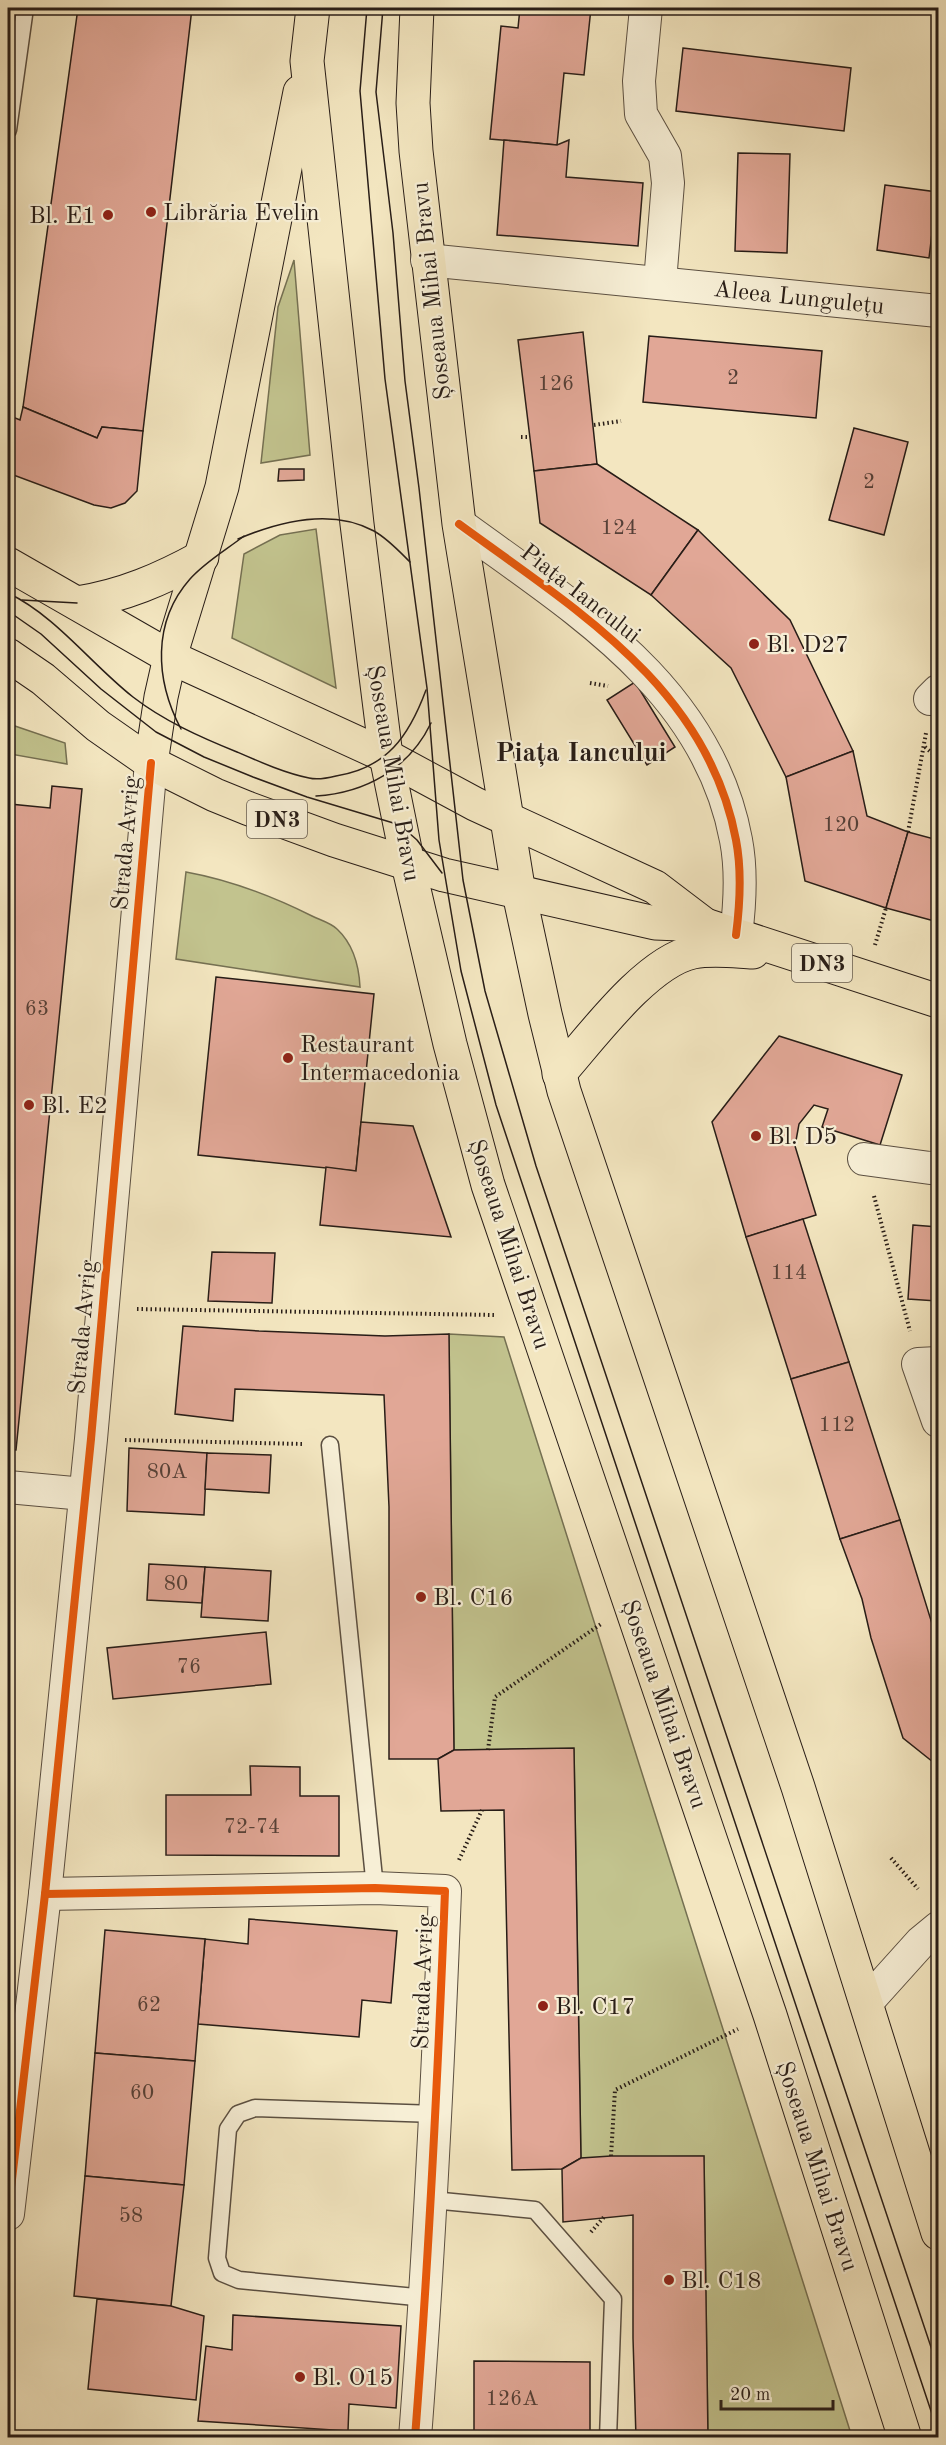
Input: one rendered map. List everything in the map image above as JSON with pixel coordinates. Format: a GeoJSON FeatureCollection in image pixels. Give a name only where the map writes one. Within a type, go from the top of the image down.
{"type":"FeatureCollection","features":[{"type":"Feature","properties":{"kind":"main road","name":"Șoseaua Mihai Bravu"},"geometry":{"type":"LineString","coordinates":[[313,8],[307,61],[356,512],[386,756],[408,864],[467,1111],[488,1185],[770,2015],[905,2438]]}},
{"type":"Feature","properties":{"kind":"main road","name":"Șoseaua Mihai Bravu"},"geometry":{"type":"LineString","coordinates":[[417,8],[413,103],[416,151],[459,524],[519,893],[559,1074],[798,1786],[939,2232]]}},
{"type":"Feature","properties":{"kind":"main road"},"geometry":{"type":"LineString","coordinates":[[151,763],[161,697],[170,657],[222,487],[307,61]]}},
{"type":"Feature","properties":{"kind":"main road"},"geometry":{"type":"LineString","coordinates":[[77,603],[122,594],[146,585],[202,557]]}},
{"type":"Feature","properties":{"kind":"main road","name":"DN3"},"geometry":{"type":"LineString","coordinates":[[8,564],[170,657],[386,756],[506,820],[655,887],[705,925]]}},
{"type":"Feature","properties":{"kind":"main road","name":"DN3"},"geometry":{"type":"LineString","coordinates":[[8,655],[43,679],[98,726],[151,763],[215,795],[408,864],[519,893],[655,923],[705,925],[939,1001]]}},
{"type":"Feature","properties":{"kind":"main road"},"geometry":{"type":"LineString","coordinates":[[559,1074],[635,989],[650,975],[674,959],[701,951],[791,952]]}},
{"type":"Feature","properties":{"kind":"street"},"geometry":{"type":"LineString","coordinates":[[646,8],[639,81],[641,114],[665,156],[668,183],[660,282]]}},
{"type":"Feature","properties":{"kind":"street","name":"Aleea Lungulețu"},"geometry":{"type":"LineString","coordinates":[[427,260],[939,311]]}},
{"type":"Feature","properties":{"kind":"street","name":"Piața Iancului"},"geometry":{"type":"LineString","coordinates":[[459,524],[616,642],[673,701],[703,746],[725,793],[737,842],[740,882],[736,936]]}},
{"type":"Feature","properties":{"kind":"street","name":"Strada Avrig"},"geometry":{"type":"LineString","coordinates":[[8,2214],[17,2051],[45,1894],[91,1439],[151,763]]}},
{"type":"Feature","properties":{"kind":"street"},"geometry":{"type":"LineString","coordinates":[[864,1159],[930,1168],[939,1167]]}},
{"type":"Feature","properties":{"kind":"street"},"geometry":{"type":"LineString","coordinates":[[928,1364],[939,1420]]}},
{"type":"Feature","properties":{"kind":"street"},"geometry":{"type":"LineString","coordinates":[[8,1487],[84,1494]]}},
{"type":"Feature","properties":{"kind":"street","name":"Strada Avrig"},"geometry":{"type":"LineString","coordinates":[[45,1894],[375,1888],[446,1891],[432,2200],[415,2438]]}},
{"type":"Feature","properties":{"kind":"street"},"geometry":{"type":"LineString","coordinates":[[867,2002],[921,1942],[939,1928]]}},
{"type":"Feature","properties":{"kind":"lane"},"geometry":{"type":"LineString","coordinates":[[8,130],[25,8]]}},
{"type":"Feature","properties":{"kind":"lane"},"geometry":{"type":"LineString","coordinates":[[330,1445],[375,1888]]}},
{"type":"Feature","properties":{"kind":"lane"},"geometry":{"type":"LineString","coordinates":[[426,2298],[239,2280],[222,2273],[217,2258],[228,2129],[238,2114],[255,2108],[436,2114]]}},
{"type":"Feature","properties":{"kind":"lane"},"geometry":{"type":"LineString","coordinates":[[432,2200],[535,2210],[613,2299],[609,2438]]}},
{"type":"Feature","properties":{"kind":"path"},"geometry":{"type":"LineString","coordinates":[[594,425],[621,421]]}},
{"type":"Feature","properties":{"kind":"path"},"geometry":{"type":"LineString","coordinates":[[521,437],[530,437]]}},
{"type":"Feature","properties":{"kind":"path"},"geometry":{"type":"LineString","coordinates":[[590,683],[615,687]]}},
{"type":"Feature","properties":{"kind":"path"},"geometry":{"type":"LineString","coordinates":[[908,832],[934,695]]}},
{"type":"Feature","properties":{"kind":"path"},"geometry":{"type":"LineString","coordinates":[[925,747],[939,758]]}},
{"type":"Feature","properties":{"kind":"path"},"geometry":{"type":"LineString","coordinates":[[875,947],[886,908]]}},
{"type":"Feature","properties":{"kind":"path"},"geometry":{"type":"LineString","coordinates":[[864,1159],[928,1364]]}},
{"type":"Feature","properties":{"kind":"path"},"geometry":{"type":"LineString","coordinates":[[103,1308],[482,1316],[507,1313],[530,1306]]}},
{"type":"Feature","properties":{"kind":"path"},"geometry":{"type":"LineString","coordinates":[[91,1439],[330,1445]]}},
{"type":"Feature","properties":{"kind":"path"},"geometry":{"type":"LineString","coordinates":[[488,1750],[495,1697],[598,1625],[634,1612]]}},
{"type":"Feature","properties":{"kind":"path"},"geometry":{"type":"LineString","coordinates":[[446,1891],[482,1810]]}},
{"type":"Feature","properties":{"kind":"path"},"geometry":{"type":"LineString","coordinates":[[891,1858],[918,1889]]}},
{"type":"Feature","properties":{"kind":"path"},"geometry":{"type":"LineString","coordinates":[[611,2156],[615,2090],[770,2015]]}},
{"type":"Feature","properties":{"kind":"green space"},"geometry":{"type":"Polygon","coordinates":[[[294,260],[310,455],[261,463],[278,307],[294,260]]]}},
{"type":"Feature","properties":{"kind":"green space"},"geometry":{"type":"Polygon","coordinates":[[[316,529],[336,688],[232,638],[244,554],[280,535],[316,529]]]}},
{"type":"Feature","properties":{"kind":"green space"},"geometry":{"type":"Polygon","coordinates":[[[12,725],[65,743],[67,764],[10,754],[12,725]]]}},
{"type":"Feature","properties":{"kind":"green space"},"geometry":{"type":"Polygon","coordinates":[[[186,872],[219,879],[250,890],[332,925],[343,935],[351,948],[357,963],[360,987],[176,959],[186,872]]]}},
{"type":"Feature","properties":{"kind":"green space"},"geometry":{"type":"Polygon","coordinates":[[[449,1334],[504,1337],[852,2437],[708,2437],[704,2156],[581,2158],[574,1749],[454,1750],[449,1334]]]}},
{"type":"Feature","properties":{"kind":"building","name":"Bl. E1"},"geometry":{"type":"Polygon","coordinates":[[[78,8],[192,8],[143,431],[102,427],[97,438],[23,407],[78,8]]]}},
{"type":"Feature","properties":{"kind":"building"},"geometry":{"type":"Polygon","coordinates":[[[520,8],[591,8],[584,75],[564,73],[557,145],[490,139],[501,26],[518,28],[520,8]]]}},
{"type":"Feature","properties":{"kind":"building"},"geometry":{"type":"Polygon","coordinates":[[[683,48],[851,68],[844,131],[676,111],[683,48]]]}},
{"type":"Feature","properties":{"kind":"building"},"geometry":{"type":"Polygon","coordinates":[[[504,140],[557,145],[569,140],[566,177],[643,183],[638,246],[497,235],[504,140]]]}},
{"type":"Feature","properties":{"kind":"building"},"geometry":{"type":"Polygon","coordinates":[[[738,153],[790,154],[787,253],[735,251],[738,153]]]}},
{"type":"Feature","properties":{"kind":"building"},"geometry":{"type":"Polygon","coordinates":[[[885,185],[937,192],[929,258],[877,250],[885,185]]]}},
{"type":"Feature","properties":{"kind":"building"},"geometry":{"type":"Polygon","coordinates":[[[583,332],[597,464],[534,471],[518,340],[583,332]]]}},
{"type":"Feature","properties":{"kind":"building"},"geometry":{"type":"Polygon","coordinates":[[[649,336],[822,351],[816,418],[643,402],[649,336]]]}},
{"type":"Feature","properties":{"kind":"building"},"geometry":{"type":"Polygon","coordinates":[[[23,407],[97,438],[102,427],[143,431],[137,491],[125,503],[111,508],[94,505],[8,473],[8,415],[20,420],[23,407]]]}},
{"type":"Feature","properties":{"kind":"building"},"geometry":{"type":"Polygon","coordinates":[[[854,428],[908,442],[884,535],[829,520],[854,428]]]}},
{"type":"Feature","properties":{"kind":"building"},"geometry":{"type":"Polygon","coordinates":[[[597,464],[698,530],[651,595],[540,523],[534,471],[597,464]]]}},
{"type":"Feature","properties":{"kind":"building"},"geometry":{"type":"Polygon","coordinates":[[[279,469],[304,469],[304,480],[278,481],[279,469]]]}},
{"type":"Feature","properties":{"kind":"building","name":"Bl. D27"},"geometry":{"type":"Polygon","coordinates":[[[698,530],[790,620],[853,751],[786,777],[731,668],[651,595],[698,530]]]}},
{"type":"Feature","properties":{"kind":"building"},"geometry":{"type":"Polygon","coordinates":[[[635,682],[675,747],[647,765],[607,700],[635,682]]]}},
{"type":"Feature","properties":{"kind":"building"},"geometry":{"type":"Polygon","coordinates":[[[853,751],[867,816],[908,832],[886,908],[805,881],[786,777],[853,751]]]}},
{"type":"Feature","properties":{"kind":"building","name":"Bl. E2"},"geometry":{"type":"Polygon","coordinates":[[[8,778],[13,779],[10,804],[50,808],[52,786],[82,789],[16,1450],[8,1449],[8,778]]]}},
{"type":"Feature","properties":{"kind":"building"},"geometry":{"type":"Polygon","coordinates":[[[908,832],[938,840],[938,922],[886,908],[908,832]]]}},
{"type":"Feature","properties":{"kind":"building","name":"Restaurant Intermacedonia"},"geometry":{"type":"Polygon","coordinates":[[[216,977],[374,994],[356,1171],[198,1155],[216,977]]]}},
{"type":"Feature","properties":{"kind":"building","name":"Bl. D5"},"geometry":{"type":"Polygon","coordinates":[[[779,1036],[902,1075],[880,1145],[822,1127],[828,1109],[814,1105],[799,1124],[795,1146],[816,1215],[746,1237],[712,1122],[779,1036]]]}},
{"type":"Feature","properties":{"kind":"building"},"geometry":{"type":"Polygon","coordinates":[[[361,1122],[413,1126],[451,1237],[320,1225],[326,1167],[356,1171],[361,1122]]]}},
{"type":"Feature","properties":{"kind":"building"},"geometry":{"type":"Polygon","coordinates":[[[803,1219],[849,1362],[791,1379],[746,1237],[803,1219]]]}},
{"type":"Feature","properties":{"kind":"building"},"geometry":{"type":"Polygon","coordinates":[[[913,1225],[938,1227],[937,1301],[908,1299],[913,1225]]]}},
{"type":"Feature","properties":{"kind":"building"},"geometry":{"type":"Polygon","coordinates":[[[212,1252],[275,1253],[272,1303],[208,1301],[212,1252]]]}},
{"type":"Feature","properties":{"kind":"building","name":"Bl. C16"},"geometry":{"type":"Polygon","coordinates":[[[183,1326],[385,1336],[449,1334],[454,1750],[438,1759],[389,1759],[389,1507],[384,1395],[235,1389],[233,1421],[175,1414],[183,1326]]]}},
{"type":"Feature","properties":{"kind":"building"},"geometry":{"type":"Polygon","coordinates":[[[849,1362],[900,1520],[840,1539],[791,1379],[849,1362]]]}},
{"type":"Feature","properties":{"kind":"building"},"geometry":{"type":"Polygon","coordinates":[[[129,1448],[207,1453],[204,1515],[127,1511],[129,1448]]]}},
{"type":"Feature","properties":{"kind":"building"},"geometry":{"type":"Polygon","coordinates":[[[207,1453],[271,1455],[269,1493],[205,1489],[207,1453]]]}},
{"type":"Feature","properties":{"kind":"building"},"geometry":{"type":"Polygon","coordinates":[[[900,1520],[938,1643],[938,1766],[903,1738],[871,1638],[862,1599],[840,1539],[900,1520]]]}},
{"type":"Feature","properties":{"kind":"building"},"geometry":{"type":"Polygon","coordinates":[[[149,1564],[205,1567],[202,1603],[147,1600],[149,1564]]]}},
{"type":"Feature","properties":{"kind":"building"},"geometry":{"type":"Polygon","coordinates":[[[205,1567],[271,1571],[268,1621],[201,1617],[205,1567]]]}},
{"type":"Feature","properties":{"kind":"building"},"geometry":{"type":"Polygon","coordinates":[[[266,1632],[271,1684],[113,1699],[107,1648],[266,1632]]]}},
{"type":"Feature","properties":{"kind":"building","name":"Bl. C17"},"geometry":{"type":"Polygon","coordinates":[[[574,1748],[581,2158],[562,2169],[512,2170],[504,1810],[441,1811],[438,1759],[454,1750],[574,1748]]]}},
{"type":"Feature","properties":{"kind":"building"},"geometry":{"type":"Polygon","coordinates":[[[250,1766],[300,1767],[300,1796],[339,1796],[339,1856],[166,1855],[166,1795],[251,1795],[250,1766]]]}},
{"type":"Feature","properties":{"kind":"building"},"geometry":{"type":"Polygon","coordinates":[[[249,1919],[397,1931],[391,2003],[362,2000],[359,2037],[198,2024],[205,1939],[248,1944],[249,1919]]]}},
{"type":"Feature","properties":{"kind":"building"},"geometry":{"type":"Polygon","coordinates":[[[105,1930],[205,1939],[195,2061],[95,2053],[105,1930]]]}},
{"type":"Feature","properties":{"kind":"building"},"geometry":{"type":"Polygon","coordinates":[[[95,2053],[195,2061],[184,2185],[85,2176],[95,2053]]]}},
{"type":"Feature","properties":{"kind":"building","name":"Bl. C18"},"geometry":{"type":"Polygon","coordinates":[[[704,2156],[708,2438],[636,2438],[633,2215],[563,2222],[562,2169],[581,2158],[704,2156]]]}},
{"type":"Feature","properties":{"kind":"building"},"geometry":{"type":"Polygon","coordinates":[[[85,2176],[184,2185],[171,2306],[74,2296],[85,2176]]]}},
{"type":"Feature","properties":{"kind":"building"},"geometry":{"type":"Polygon","coordinates":[[[97,2299],[171,2306],[204,2316],[196,2400],[88,2389],[97,2299]]]}},
{"type":"Feature","properties":{"kind":"building","name":"Bl. O15"},"geometry":{"type":"Polygon","coordinates":[[[233,2315],[401,2326],[396,2408],[349,2404],[348,2431],[198,2421],[206,2346],[232,2350],[233,2315]]]}},
{"type":"Feature","properties":{"kind":"building"},"geometry":{"type":"Polygon","coordinates":[[[474,2361],[590,2362],[590,2438],[474,2438],[474,2361]]]}},
{"type":"Feature","properties":{"kind":"tram line"},"geometry":{"type":"LineString","coordinates":[[367,8],[360,91],[385,379],[427,688],[439,840],[461,971],[496,1105],[938,2432]]}},
{"type":"Feature","properties":{"kind":"tram line"},"geometry":{"type":"LineString","coordinates":[[383,8],[376,92],[393,233],[405,381],[463,880],[485,991],[536,1166],[938,2368]]}},
{"type":"Feature","properties":{"kind":"tram line"},"geometry":{"type":"LineString","coordinates":[[238,539],[288,522],[341,520],[374,531],[389,541],[410,562]]}},
{"type":"Feature","properties":{"kind":"tram line"},"geometry":{"type":"LineString","coordinates":[[181,729],[172,710],[162,671],[164,632],[169,614],[190,579],[244,536]]}},
{"type":"Feature","properties":{"kind":"tram line"},"geometry":{"type":"LineString","coordinates":[[8,593],[42,614],[118,684],[157,714],[223,746],[273,767],[309,778],[326,778],[354,772],[382,757],[404,735],[426,690]]}},
{"type":"Feature","properties":{"kind":"tram line"},"geometry":{"type":"LineString","coordinates":[[22,600],[77,603]]}},
{"type":"Feature","properties":{"kind":"tram line"},"geometry":{"type":"LineString","coordinates":[[8,611],[41,634],[101,689],[156,732],[204,757],[253,777],[307,797],[400,825],[417,840],[442,873]]}},
{"type":"Feature","properties":{"kind":"tram line"},"geometry":{"type":"LineString","coordinates":[[316,796],[352,790],[384,776],[411,753],[431,723]]}},
{"type":"Feature","properties":{"kind":"cycle path"},"geometry":{"type":"LineString","coordinates":[[459,524],[590,621],[630,657],[667,696],[697,738],[721,786],[736,840],[740,888],[736,935]]}},
{"type":"Feature","properties":{"kind":"cycle path"},"geometry":{"type":"LineString","coordinates":[[8,2214],[45,1894],[91,1439],[151,763]]}},
{"type":"Feature","properties":{"kind":"cycle path"},"geometry":{"type":"LineString","coordinates":[[45,1894],[375,1888],[445,1891],[433,2164],[415,2438]]}},
{"type":"Feature","properties":{"kind":"place","name":"Librăria Evelin"},"geometry":{"type":"Point","coordinates":[151,212]}},
{"type":"Feature","properties":{"kind":"place","name":"Bl. E1"},"geometry":{"type":"Point","coordinates":[108,215]}},
{"type":"Feature","properties":{"kind":"place","name":"Bl. D27"},"geometry":{"type":"Point","coordinates":[754,644]}},
{"type":"Feature","properties":{"kind":"place","name":"Restaurant Intermacedonia"},"geometry":{"type":"Point","coordinates":[288,1058]}},
{"type":"Feature","properties":{"kind":"place","name":"Bl. E2"},"geometry":{"type":"Point","coordinates":[29,1105]}},
{"type":"Feature","properties":{"kind":"place","name":"Bl. D5"},"geometry":{"type":"Point","coordinates":[756,1136]}},
{"type":"Feature","properties":{"kind":"place","name":"Bl. C16"},"geometry":{"type":"Point","coordinates":[421,1597]}},
{"type":"Feature","properties":{"kind":"place","name":"Bl. C17"},"geometry":{"type":"Point","coordinates":[543,2006]}},
{"type":"Feature","properties":{"kind":"place","name":"Bl. C18"},"geometry":{"type":"Point","coordinates":[669,2280]}},
{"type":"Feature","properties":{"kind":"place","name":"Bl. O15"},"geometry":{"type":"Point","coordinates":[300,2377]}},
{"type":"Feature","properties":{"kind":"district","name":"Piața Iancului"},"geometry":{"type":"Point","coordinates":[581,752]}}]}
